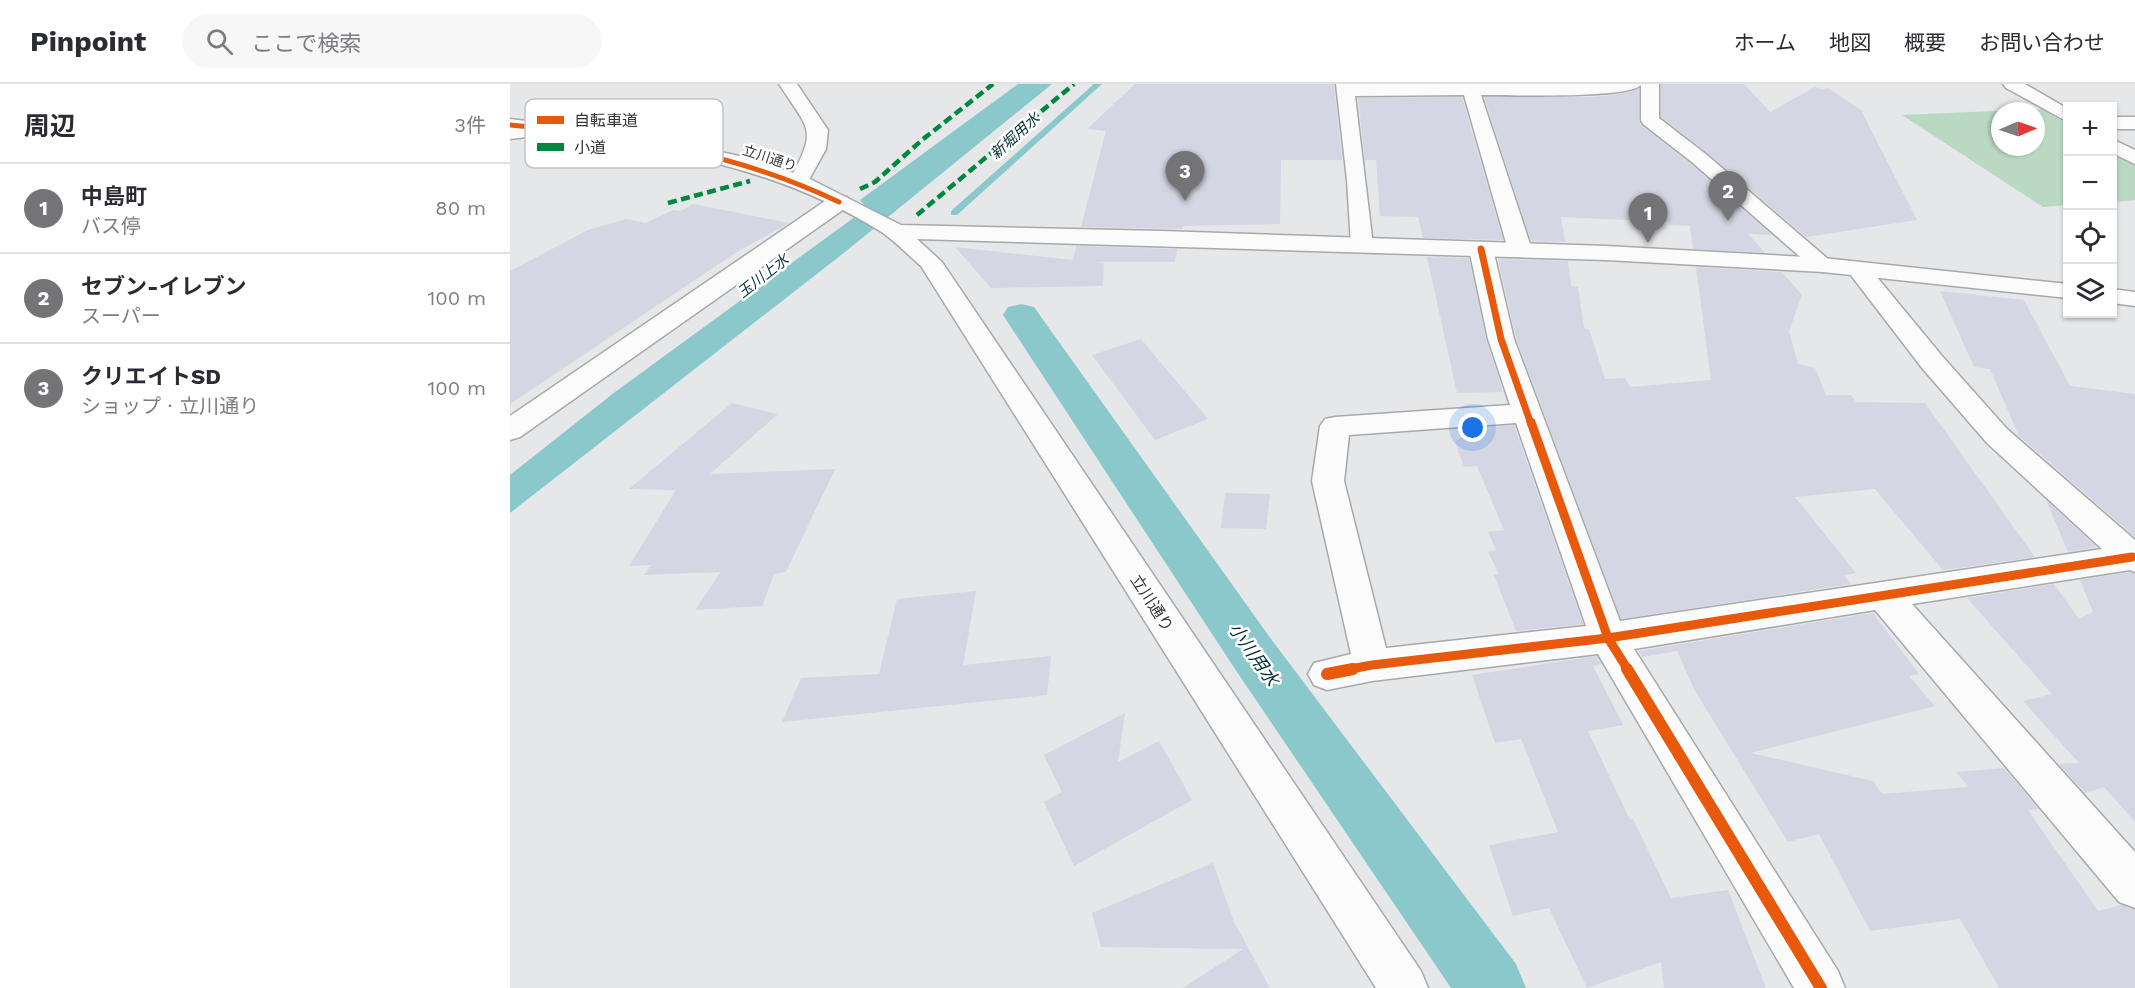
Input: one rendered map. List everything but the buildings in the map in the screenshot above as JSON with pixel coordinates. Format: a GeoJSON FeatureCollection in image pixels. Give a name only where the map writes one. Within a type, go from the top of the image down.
{"type":"FeatureCollection","features":[{"type":"Feature","properties":{"kind":"street"},"geometry":{"type":"LineString","coordinates":[[788,84],[818,130],[816,149],[799,181]]}},
{"type":"Feature","properties":{"kind":"street"},"geometry":{"type":"LineString","coordinates":[[1636,103],[1650,84]]}},
{"type":"Feature","properties":{"kind":"street"},"geometry":{"type":"LineString","coordinates":[[2012,84],[2063,115]]}},
{"type":"Feature","properties":{"kind":"street"},"geometry":{"type":"LineString","coordinates":[[1362,245],[1357,180],[1345,87],[1600,89],[1609,86],[1636,103],[1823,265]]}},
{"type":"Feature","properties":{"kind":"street"},"geometry":{"type":"LineString","coordinates":[[1470,87],[1520,250]]}},
{"type":"Feature","properties":{"kind":"street"},"geometry":{"type":"LineString","coordinates":[[2117,123],[2135,123]]}},
{"type":"Feature","properties":{"kind":"street","name":"立川通り"},"geometry":{"type":"LineString","coordinates":[[510,125],[525,126]]}},
{"type":"Feature","properties":{"kind":"street"},"geometry":{"type":"LineString","coordinates":[[510,133],[525,132]]}},
{"type":"Feature","properties":{"kind":"street"},"geometry":{"type":"LineString","coordinates":[[2117,148],[2135,158]]}},
{"type":"Feature","properties":{"kind":"street","name":"立川通り"},"geometry":{"type":"LineString","coordinates":[[723,158],[799,181],[893,230],[930,262],[1404,988]]}},
{"type":"Feature","properties":{"kind":"street"},"geometry":{"type":"LineString","coordinates":[[510,430],[842,204]]}},
{"type":"Feature","properties":{"kind":"street"},"geometry":{"type":"LineString","coordinates":[[893,230],[1520,250],[1823,265],[2063,291]]}},
{"type":"Feature","properties":{"kind":"street"},"geometry":{"type":"LineString","coordinates":[[1482,249],[1501,339],[1608,638],[1821,988]]}},
{"type":"Feature","properties":{"kind":"street"},"geometry":{"type":"LineString","coordinates":[[1859,270],[1932,362],[1997,436],[2134,558]]}},
{"type":"Feature","properties":{"kind":"street"},"geometry":{"type":"LineString","coordinates":[[2117,297],[2135,299]]}},
{"type":"Feature","properties":{"kind":"street"},"geometry":{"type":"LineString","coordinates":[[1372,664],[1328,481],[1335,426],[1526,413]]}},
{"type":"Feature","properties":{"kind":"street"},"geometry":{"type":"LineString","coordinates":[[1327,674],[1372,664],[1608,638],[2134,558]]}},
{"type":"Feature","properties":{"kind":"street"},"geometry":{"type":"LineString","coordinates":[[1883,595],[2135,886]]}},
{"type":"Feature","properties":{"kind":"green space"},"geometry":{"type":"Polygon","coordinates":[[[1991,111],[1991,156],[2045,156],[2045,111],[2063,122],[2063,205],[2043,207],[1902,115],[1991,111]]]}},
{"type":"Feature","properties":{"kind":"green space"},"geometry":{"type":"Polygon","coordinates":[[[2117,152],[2135,163],[2135,200],[2117,202],[2117,152]]]}},
{"type":"Feature","properties":{"kind":"water"},"geometry":{"type":"Polygon","coordinates":[[[1018,84],[1052,84],[845,252],[510,513],[510,475],[615,392],[867,208],[860,200],[1018,84]]]}},
{"type":"Feature","properties":{"kind":"waterway","name":"新堀用水"},"geometry":{"type":"LineString","coordinates":[[954,213],[1098,84]]}},
{"type":"Feature","properties":{"kind":"waterway","name":"小川用水"},"geometry":{"type":"LineString","coordinates":[[1021,315],[1253,654],[1492,988]]}},
{"type":"Feature","properties":{"kind":"marked path"},"geometry":{"type":"LineString","coordinates":[[860,189],[875,182],[922,140],[993,84]]}},
{"type":"Feature","properties":{"kind":"marked path"},"geometry":{"type":"LineString","coordinates":[[917,215],[1074,84]]}},
{"type":"Feature","properties":{"kind":"marked path"},"geometry":{"type":"LineString","coordinates":[[668,203],[750,181]]}},
{"type":"Feature","properties":{"kind":"cycle path"},"geometry":{"type":"LineString","coordinates":[[510,125],[525,127]]}},
{"type":"Feature","properties":{"kind":"cycle path"},"geometry":{"type":"LineString","coordinates":[[723,158],[801,184],[839,202]]}},
{"type":"Feature","properties":{"kind":"cycle path"},"geometry":{"type":"LineString","coordinates":[[1481,249],[1501,339],[1608,638],[1821,988]]}},
{"type":"Feature","properties":{"kind":"cycle path"},"geometry":{"type":"LineString","coordinates":[[1327,674],[1372,665],[1608,638],[2132,557]]}},
{"type":"Feature","properties":{"kind":"place","name":"クリエイトSD"},"geometry":{"type":"Point","coordinates":[1185,201]}},
{"type":"Feature","properties":{"kind":"place","name":"セブン-イレブン"},"geometry":{"type":"Point","coordinates":[1728,221]}},
{"type":"Feature","properties":{"kind":"place","name":"中島町"},"geometry":{"type":"Point","coordinates":[1648,243]}},
{"type":"Feature","properties":{"kind":"water label","name":"玉川上水"},"geometry":{"type":"Point","coordinates":[763,276]}}]}
